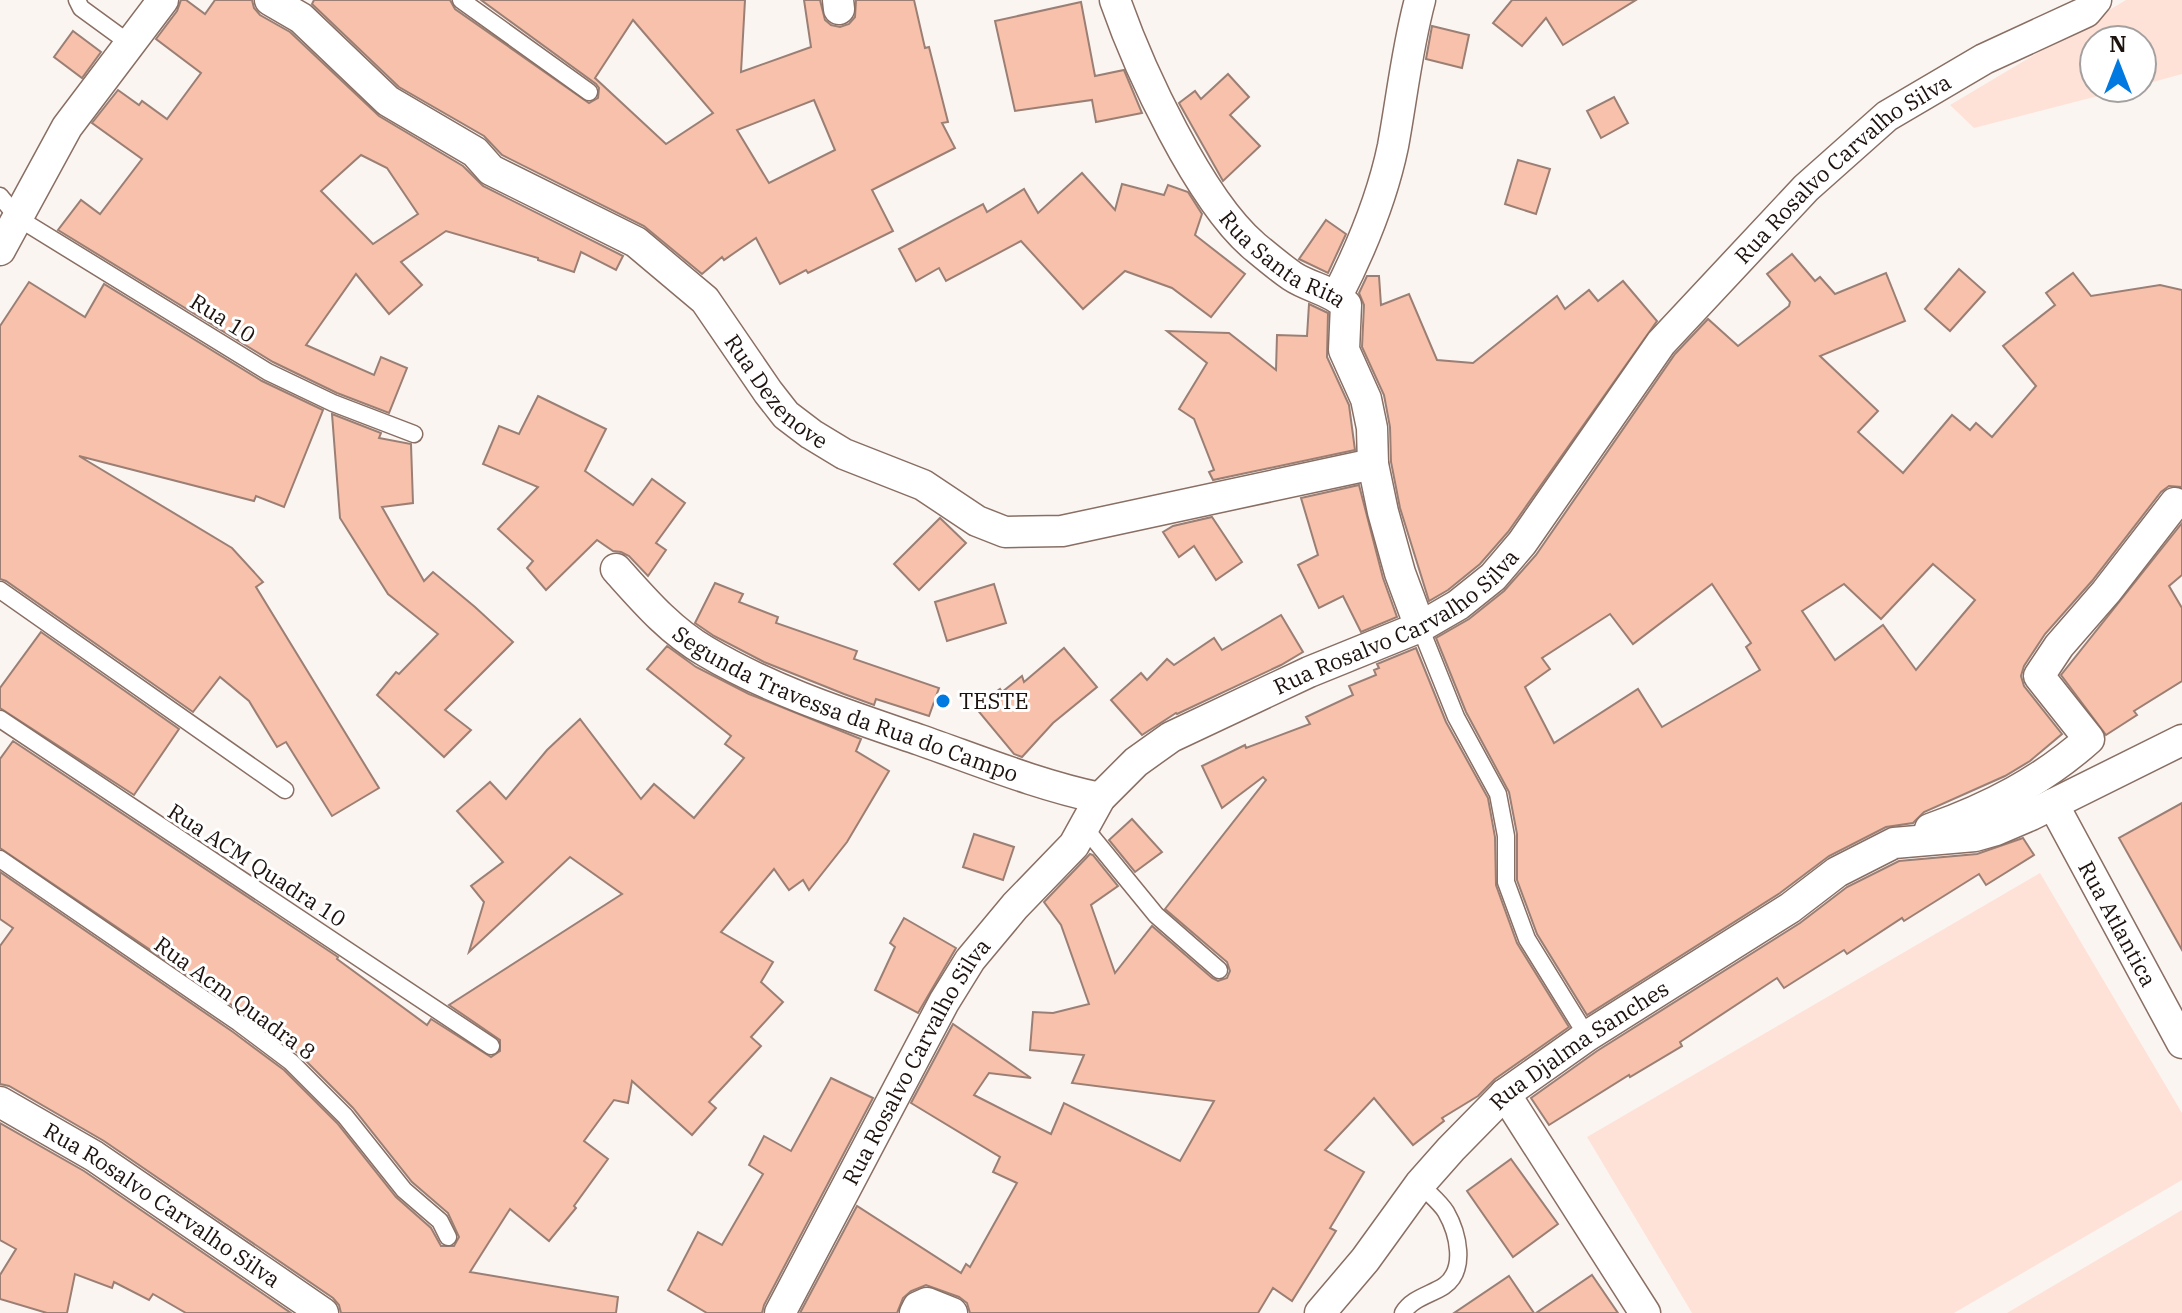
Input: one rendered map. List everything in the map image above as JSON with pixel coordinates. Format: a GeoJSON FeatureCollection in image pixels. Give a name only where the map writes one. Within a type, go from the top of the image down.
{"type":"FeatureCollection","features":[{"type":"Feature","properties":{"kind":"street"},"geometry":{"type":"LineString","coordinates":[[0,250],[9,207],[163,0]]}},
{"type":"Feature","properties":{"kind":"street","name":"Rua Dezenove"},"geometry":{"type":"LineString","coordinates":[[270,0],[301,18],[388,101],[475,152],[491,170],[636,242],[705,300],[786,415],[811,434],[844,454],[923,485],[977,521],[1005,532],[1062,531],[1373,464]]}},
{"type":"Feature","properties":{"kind":"street","name":"Rua Santa Rita"},"geometry":{"type":"LineString","coordinates":[[1115,0],[1129,38],[1187,155],[1222,209],[1250,243],[1292,276],[1337,296],[1346,305],[1344,350],[1366,399],[1372,428],[1373,464],[1391,543],[1420,627]]}},
{"type":"Feature","properties":{"kind":"street"},"geometry":{"type":"LineString","coordinates":[[1337,296],[1371,220],[1392,149],[1420,0]]}},
{"type":"Feature","properties":{"kind":"street","name":"Rua Rosalvo Carvalho Silva"},"geometry":{"type":"LineString","coordinates":[[780,1313],[970,960],[1015,906],[1074,845],[1100,798],[1136,762],[1171,737],[1309,672],[1420,627],[1458,605],[1493,577],[1522,543],[1661,343],[1806,188],[1887,116],[1984,59],[2086,12],[2096,0]]}},
{"type":"Feature","properties":{"kind":"street","name":"Rua Djalma Sanches"},"geometry":{"type":"LineString","coordinates":[[1320,1313],[1365,1260],[1420,1184],[1505,1094],[1587,1036],[1768,923],[1837,872],[1894,843],[1993,805],[2060,765],[2089,739],[2039,676],[2059,646],[2106,592],[2175,503]]}},
{"type":"Feature","properties":{"kind":"street","name":"Segunda Travessa da Rua do Campo"},"geometry":{"type":"LineString","coordinates":[[616,569],[666,624],[704,651],[762,681],[830,709],[1011,774],[1100,798]]}},
{"type":"Feature","properties":{"kind":"street","name":"Rua Djalma Sanches"},"geometry":{"type":"LineString","coordinates":[[1894,843],[1975,836],[2053,804],[2182,740]]}},
{"type":"Feature","properties":{"kind":"street","name":"Rua Atlantica"},"geometry":{"type":"LineString","coordinates":[[2053,804],[2182,1043]]}},
{"type":"Feature","properties":{"kind":"street"},"geometry":{"type":"LineString","coordinates":[[1505,1094],[1645,1313]]}},
{"type":"Feature","properties":{"kind":"street","name":"Rua Rosalvo Carvalho Silva"},"geometry":{"type":"LineString","coordinates":[[0,1102],[94,1156],[323,1313]]}},
{"type":"Feature","properties":{"kind":"street"},"geometry":{"type":"LineString","coordinates":[[915,1313],[923,1303],[952,1313]]}},
{"type":"Feature","properties":{"kind":"lane"},"geometry":{"type":"LineString","coordinates":[[77,0],[81,8],[129,43]]}},
{"type":"Feature","properties":{"kind":"lane"},"geometry":{"type":"LineString","coordinates":[[461,0],[589,92]]}},
{"type":"Feature","properties":{"kind":"lane","name":"Rua 10"},"geometry":{"type":"LineString","coordinates":[[9,207],[268,372],[333,403],[414,434]]}},
{"type":"Feature","properties":{"kind":"lane"},"geometry":{"type":"LineString","coordinates":[[0,590],[285,790]]}},
{"type":"Feature","properties":{"kind":"lane"},"geometry":{"type":"LineString","coordinates":[[1420,627],[1456,717],[1498,794],[1506,836],[1506,882],[1527,939],[1587,1036]]}},
{"type":"Feature","properties":{"kind":"lane","name":"Rua ACM Quadra 10"},"geometry":{"type":"LineString","coordinates":[[0,719],[491,1046]]}},
{"type":"Feature","properties":{"kind":"lane"},"geometry":{"type":"LineString","coordinates":[[1084,827],[1156,915],[1219,970]]}},
{"type":"Feature","properties":{"kind":"lane","name":"Rua Acm Quadra 8"},"geometry":{"type":"LineString","coordinates":[[0,859],[291,1062],[345,1116],[404,1190],[440,1221],[448,1237]]}},
{"type":"Feature","properties":{"kind":"lane"},"geometry":{"type":"LineString","coordinates":[[1403,1313],[1408,1305],[1447,1284],[1458,1268],[1457,1245],[1445,1211],[1420,1184]]}},
{"type":"Feature","properties":{"kind":"shaded area"},"geometry":{"type":"Polygon","coordinates":[[[2126,0],[2182,0],[2182,74],[2158,81],[2158,24],[2086,24],[2126,0]]]}},
{"type":"Feature","properties":{"kind":"shaded area"},"geometry":{"type":"Polygon","coordinates":[[[2078,29],[2078,101],[1974,128],[1950,105],[2078,29]]]}},
{"type":"Feature","properties":{"kind":"shaded area"},"geometry":{"type":"Polygon","coordinates":[[[2040,873],[2182,1113],[2182,1180],[1954,1313],[1692,1313],[1587,1137],[2040,873]]]}},
{"type":"Feature","properties":{"kind":"shaded area"},"geometry":{"type":"Polygon","coordinates":[[[2182,1210],[2182,1313],[2007,1313],[2182,1210]]]}},
{"type":"Feature","properties":{"kind":"building"},"geometry":{"type":"Polygon","coordinates":[[[181,0],[186,0],[205,14],[215,0],[252,0],[260,15],[290,32],[379,116],[463,166],[483,186],[623,256],[616,270],[581,252],[574,272],[446,231],[401,262],[422,285],[389,314],[356,274],[306,345],[374,375],[381,357],[407,368],[389,413],[337,393],[273,362],[58,230],[81,200],[100,214],[142,159],[92,123],[118,90],[139,105],[142,101],[167,119],[201,73],[156,39],[177,11],[181,0]],[[361,155],[321,191],[373,244],[418,214],[387,168],[361,155]]]}},
{"type":"Feature","properties":{"kind":"building"},"geometry":{"type":"Polygon","coordinates":[[[314,0],[450,0],[455,9],[589,103],[598,98],[599,88],[596,84],[481,0],[745,0],[741,72],[811,47],[804,0],[820,0],[825,20],[840,27],[849,24],[855,17],[856,0],[914,0],[948,122],[942,123],[955,148],[872,190],[893,231],[780,284],[756,238],[724,260],[722,257],[702,274],[644,226],[502,155],[484,136],[399,87],[312,4],[314,0]],[[633,20],[595,78],[666,144],[713,113],[633,20]],[[814,100],[737,130],[769,183],[835,150],[814,100]]]}},
{"type":"Feature","properties":{"kind":"building"},"geometry":{"type":"Polygon","coordinates":[[[1512,0],[1636,0],[1563,45],[1546,18],[1522,46],[1493,23],[1512,0]]]}},
{"type":"Feature","properties":{"kind":"building"},"geometry":{"type":"Polygon","coordinates":[[[1081,2],[1095,76],[1124,70],[1142,113],[1096,122],[1092,100],[1015,111],[995,21],[1081,2]]]}},
{"type":"Feature","properties":{"kind":"building"},"geometry":{"type":"Polygon","coordinates":[[[1432,26],[1469,35],[1462,68],[1426,59],[1432,26]]]}},
{"type":"Feature","properties":{"kind":"building"},"geometry":{"type":"Polygon","coordinates":[[[73,31],[101,52],[82,78],[54,57],[73,31]]]}},
{"type":"Feature","properties":{"kind":"building"},"geometry":{"type":"Polygon","coordinates":[[[1228,74],[1249,97],[1230,115],[1260,146],[1223,181],[1179,103],[1195,91],[1201,99],[1228,74]]]}},
{"type":"Feature","properties":{"kind":"building"},"geometry":{"type":"Polygon","coordinates":[[[1614,97],[1628,123],[1601,138],[1587,111],[1614,97]]]}},
{"type":"Feature","properties":{"kind":"building"},"geometry":{"type":"Polygon","coordinates":[[[1518,160],[1550,169],[1536,214],[1505,204],[1518,160]]]}},
{"type":"Feature","properties":{"kind":"building"},"geometry":{"type":"Polygon","coordinates":[[[1082,173],[1115,210],[1122,184],[1164,195],[1168,185],[1188,192],[1202,214],[1195,235],[1245,274],[1211,317],[1172,288],[1125,271],[1083,309],[1021,241],[946,281],[939,268],[916,281],[899,249],[983,204],[987,212],[1024,189],[1038,213],[1082,173]]]}},
{"type":"Feature","properties":{"kind":"building"},"geometry":{"type":"Polygon","coordinates":[[[1326,220],[1346,234],[1328,273],[1299,259],[1326,220]]]}},
{"type":"Feature","properties":{"kind":"building"},"geometry":{"type":"Polygon","coordinates":[[[1792,254],[1815,281],[1820,277],[1835,294],[1886,273],[1905,321],[1820,356],[1878,411],[1858,432],[1903,473],[1952,415],[1970,430],[1976,423],[1992,437],[2036,386],[2003,346],[2055,305],[2046,293],[2073,273],[2091,296],[2160,285],[2182,290],[2182,487],[2169,486],[2161,492],[2092,581],[2045,634],[2024,666],[2021,676],[2024,686],[2062,734],[2030,761],[2005,776],[1924,812],[1913,823],[1886,827],[1829,856],[1780,893],[1587,1015],[1537,934],[1517,880],[1517,834],[1509,792],[1466,712],[1436,638],[1469,619],[1504,591],[1536,555],[1675,354],[1708,319],[1738,346],[1789,306],[1790,302],[1767,274],[1792,254]],[[1933,564],[1881,619],[1844,584],[1802,611],[1835,660],[1883,625],[1916,670],[1975,600],[1933,564]],[[1712,584],[1633,644],[1610,614],[1542,658],[1550,669],[1525,687],[1554,743],[1638,689],[1662,727],[1760,670],[1746,647],[1751,643],[1712,584]]]}},
{"type":"Feature","properties":{"kind":"building"},"geometry":{"type":"Polygon","coordinates":[[[1959,269],[1985,292],[1950,331],[1925,309],[1959,269]]]}},
{"type":"Feature","properties":{"kind":"building"},"geometry":{"type":"Polygon","coordinates":[[[1367,276],[1379,276],[1381,305],[1409,294],[1437,360],[1473,363],[1557,296],[1565,309],[1589,290],[1598,301],[1623,281],[1657,321],[1508,532],[1480,564],[1429,601],[1400,508],[1391,462],[1390,427],[1384,395],[1362,347],[1364,305],[1359,293],[1367,276]]]}},
{"type":"Feature","properties":{"kind":"building"},"geometry":{"type":"Polygon","coordinates":[[[29,282],[85,317],[104,284],[262,381],[323,410],[284,507],[256,496],[254,501],[79,456],[232,548],[263,582],[256,587],[379,788],[332,816],[286,742],[277,747],[249,701],[220,677],[193,712],[0,579],[0,326],[29,282]]]}},
{"type":"Feature","properties":{"kind":"building"},"geometry":{"type":"Polygon","coordinates":[[[1309,304],[1328,313],[1327,357],[1349,405],[1355,450],[1213,480],[1209,472],[1214,470],[1194,419],[1179,409],[1207,363],[1167,331],[1229,333],[1276,370],[1277,335],[1307,336],[1309,304]]]}},
{"type":"Feature","properties":{"kind":"building"},"geometry":{"type":"Polygon","coordinates":[[[538,396],[606,429],[585,471],[633,505],[652,479],[685,503],[656,543],[666,550],[648,576],[629,556],[613,551],[597,540],[546,590],[527,568],[533,561],[498,529],[538,487],[483,464],[499,426],[519,434],[538,396]]]}},
{"type":"Feature","properties":{"kind":"building"},"geometry":{"type":"Polygon","coordinates":[[[332,414],[381,433],[379,438],[411,444],[413,503],[382,507],[424,581],[433,572],[513,642],[445,710],[471,730],[444,757],[377,695],[396,672],[399,674],[438,634],[388,594],[340,518],[332,414]]]}},
{"type":"Feature","properties":{"kind":"building"},"geometry":{"type":"Polygon","coordinates":[[[1359,485],[1383,578],[1397,617],[1361,632],[1343,596],[1319,608],[1298,565],[1318,555],[1301,498],[1359,485]]]}},
{"type":"Feature","properties":{"kind":"building"},"geometry":{"type":"Polygon","coordinates":[[[1212,517],[1242,562],[1216,580],[1194,546],[1179,557],[1163,532],[1173,526],[1212,517]]]}},
{"type":"Feature","properties":{"kind":"building"},"geometry":{"type":"Polygon","coordinates":[[[940,518],[966,543],[919,590],[894,564],[940,518]]]}},
{"type":"Feature","properties":{"kind":"building"},"geometry":{"type":"Polygon","coordinates":[[[2182,523],[2182,575],[2169,586],[2182,608],[2182,681],[2134,711],[2137,715],[2106,735],[2061,675],[2182,523]]]}},
{"type":"Feature","properties":{"kind":"building"},"geometry":{"type":"Polygon","coordinates":[[[715,583],[743,594],[739,602],[778,617],[776,623],[857,651],[854,659],[939,688],[929,716],[876,699],[874,705],[844,694],[764,662],[714,636],[695,623],[715,583]]]}},
{"type":"Feature","properties":{"kind":"building"},"geometry":{"type":"Polygon","coordinates":[[[994,584],[1006,623],[947,641],[935,602],[994,584]]]}},
{"type":"Feature","properties":{"kind":"building"},"geometry":{"type":"Polygon","coordinates":[[[1281,615],[1303,652],[1176,713],[1142,735],[1111,700],[1141,673],[1147,680],[1167,659],[1174,665],[1214,638],[1222,650],[1281,615]]]}},
{"type":"Feature","properties":{"kind":"building"},"geometry":{"type":"Polygon","coordinates":[[[41,632],[179,729],[134,795],[0,708],[0,688],[41,632]]]}},
{"type":"Feature","properties":{"kind":"building"},"geometry":{"type":"Polygon","coordinates":[[[667,646],[696,667],[749,694],[861,739],[856,751],[889,771],[847,842],[809,890],[803,880],[789,890],[774,869],[721,932],[773,962],[761,982],[783,1002],[751,1037],[761,1046],[709,1102],[716,1108],[692,1135],[632,1081],[628,1103],[614,1100],[584,1141],[608,1159],[574,1206],[576,1208],[549,1241],[510,1209],[470,1272],[618,1297],[616,1313],[341,1313],[333,1298],[104,1141],[9,1086],[0,1084],[0,946],[13,928],[0,919],[0,872],[284,1070],[337,1123],[396,1197],[431,1228],[441,1246],[454,1246],[459,1237],[448,1213],[412,1182],[353,1108],[299,1054],[0,848],[0,759],[13,741],[338,957],[427,1025],[431,1019],[491,1057],[500,1051],[500,1040],[449,1005],[622,894],[570,857],[469,952],[484,902],[471,886],[503,862],[457,811],[490,782],[506,799],[547,750],[580,719],[641,799],[654,784],[694,818],[744,758],[725,744],[731,736],[647,669],[667,646]]]}},
{"type":"Feature","properties":{"kind":"building"},"geometry":{"type":"Polygon","coordinates":[[[1064,648],[1097,687],[1053,723],[1022,757],[1014,754],[975,707],[1022,676],[1024,682],[1064,648]]]}},
{"type":"Feature","properties":{"kind":"building"},"geometry":{"type":"Polygon","coordinates":[[[1416,648],[1446,722],[1488,798],[1495,837],[1496,885],[1517,943],[1569,1027],[1495,1079],[1478,1096],[1442,1118],[1444,1121],[1413,1145],[1374,1098],[1325,1150],[1364,1172],[1330,1228],[1336,1231],[1292,1301],[1273,1288],[1258,1313],[970,1313],[967,1303],[959,1297],[926,1285],[903,1298],[897,1313],[800,1313],[857,1206],[961,1273],[966,1264],[970,1267],[1017,1183],[993,1172],[1000,1157],[911,1103],[953,1024],[1031,1078],[989,1073],[974,1095],[1051,1134],[1064,1103],[1180,1161],[1214,1101],[1072,1083],[1084,1055],[1030,1050],[1033,1012],[1053,1013],[1089,1004],[1061,925],[1044,902],[1090,854],[1093,855],[1118,886],[1091,905],[1115,973],[1152,926],[1212,978],[1218,981],[1227,978],[1230,971],[1227,962],[1165,909],[1266,780],[1263,777],[1222,808],[1202,766],[1245,745],[1246,748],[1310,724],[1306,717],[1353,695],[1349,686],[1376,675],[1374,670],[1379,668],[1377,664],[1416,648]]]}},
{"type":"Feature","properties":{"kind":"building"},"geometry":{"type":"Polygon","coordinates":[[[2182,803],[2182,950],[2119,838],[2182,803]]]}},
{"type":"Feature","properties":{"kind":"building"},"geometry":{"type":"Polygon","coordinates":[[[1132,819],[1162,852],[1135,872],[1109,840],[1132,819]]]}},
{"type":"Feature","properties":{"kind":"building"},"geometry":{"type":"Polygon","coordinates":[[[974,834],[1014,847],[1003,880],[963,867],[974,834]]]}},
{"type":"Feature","properties":{"kind":"building"},"geometry":{"type":"Polygon","coordinates":[[[2023,838],[2034,855],[1986,885],[1979,874],[1904,921],[1902,918],[1847,954],[1844,950],[1784,988],[1777,978],[1680,1042],[1682,1046],[1549,1125],[1531,1098],[1597,1051],[1800,923],[1847,887],[1899,861],[1977,854],[2023,838]]]}},
{"type":"Feature","properties":{"kind":"building"},"geometry":{"type":"Polygon","coordinates":[[[904,918],[956,948],[918,1013],[875,990],[895,947],[890,943],[904,918]]]}},
{"type":"Feature","properties":{"kind":"building"},"geometry":{"type":"Polygon","coordinates":[[[831,1078],[873,1098],[762,1313],[707,1313],[668,1290],[698,1232],[722,1245],[763,1174],[749,1165],[764,1136],[791,1151],[831,1078]]]}},
{"type":"Feature","properties":{"kind":"building"},"geometry":{"type":"Polygon","coordinates":[[[0,1123],[84,1171],[291,1313],[186,1313],[153,1294],[149,1300],[114,1282],[112,1288],[75,1274],[67,1313],[47,1313],[0,1299],[0,1275],[16,1249],[0,1240],[0,1123]]]}},
{"type":"Feature","properties":{"kind":"building"},"geometry":{"type":"Polygon","coordinates":[[[1511,1159],[1558,1224],[1513,1257],[1467,1191],[1511,1159]]]}},
{"type":"Feature","properties":{"kind":"building"},"geometry":{"type":"Polygon","coordinates":[[[1592,1275],[1618,1313],[1536,1313],[1592,1275]]]}},
{"type":"Feature","properties":{"kind":"building"},"geometry":{"type":"Polygon","coordinates":[[[1509,1276],[1534,1313],[1454,1313],[1509,1276]]]}},
{"type":"Feature","properties":{"kind":"place","name":"TESTE"},"geometry":{"type":"Point","coordinates":[943,701]}}]}
